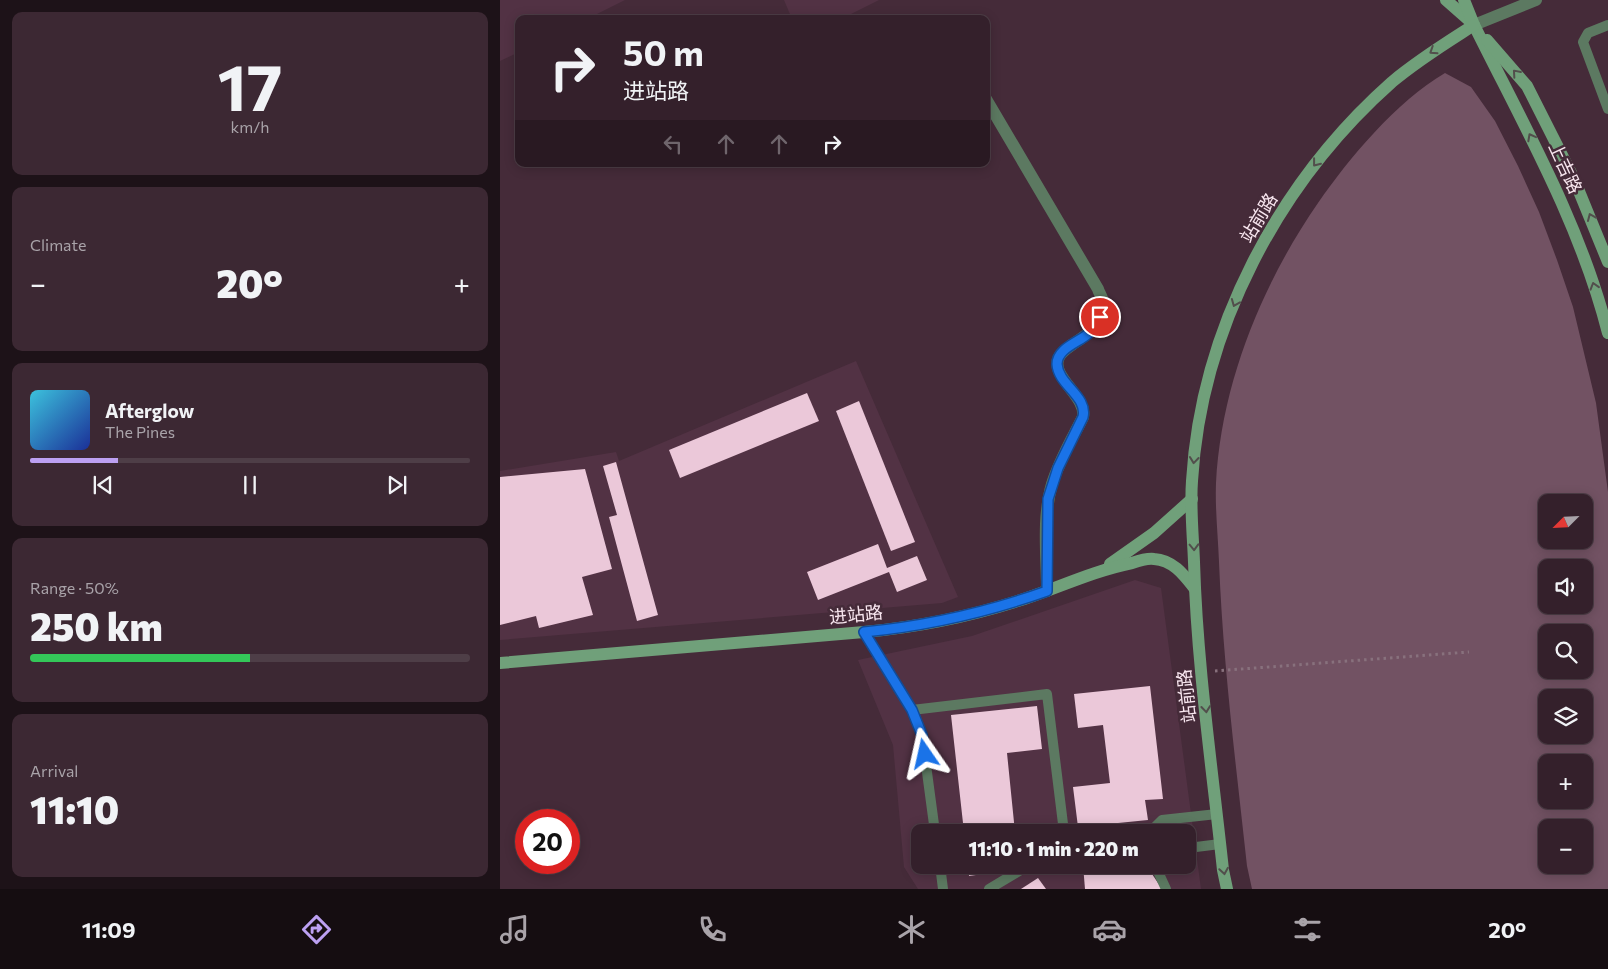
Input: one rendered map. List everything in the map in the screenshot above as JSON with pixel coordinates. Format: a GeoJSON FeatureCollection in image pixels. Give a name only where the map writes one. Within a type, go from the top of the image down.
{"type":"FeatureCollection","features":[{"type":"Feature","properties":{"kind":"street","name":"上吉路"},"geometry":{"type":"LineString","coordinates":[[1446,0],[1474,25],[1527,86],[1574,179],[1608,262]]}},
{"type":"Feature","properties":{"kind":"street","name":"上吉路"},"geometry":{"type":"LineString","coordinates":[[1464,0],[1474,25],[1534,141],[1574,230],[1590,273],[1608,333]]}},
{"type":"Feature","properties":{"kind":"street"},"geometry":{"type":"LineString","coordinates":[[1474,25],[1536,0]]}},
{"type":"Feature","properties":{"kind":"street","name":"站前路"},"geometry":{"type":"LineString","coordinates":[[1227,889],[1220,844],[1197,628],[1192,499],[1194,455],[1198,426],[1213,363],[1224,328],[1242,286],[1263,245],[1285,208],[1328,148],[1371,102],[1422,58],[1474,25]]}},
{"type":"Feature","properties":{"kind":"street"},"geometry":{"type":"LineString","coordinates":[[990,107],[1088,272],[1103,303],[1100,317],[1093,330],[1063,351],[1058,358],[1057,366],[1060,372],[1082,404],[1084,410],[1083,417],[1058,468],[1048,499],[1047,591]]}},
{"type":"Feature","properties":{"kind":"street"},"geometry":{"type":"LineString","coordinates":[[1104,569],[1154,533],[1192,499]]}},
{"type":"Feature","properties":{"kind":"street","name":"进站路"},"geometry":{"type":"LineString","coordinates":[[500,663],[864,632],[945,620],[1047,591],[1104,569],[1152,558],[1169,562],[1195,589]]}},
{"type":"Feature","properties":{"kind":"lane"},"geometry":{"type":"LineString","coordinates":[[1608,25],[1588,33],[1582,42],[1608,109]]}},
{"type":"Feature","properties":{"kind":"lane"},"geometry":{"type":"LineString","coordinates":[[864,632],[912,710],[922,735],[934,824]]}},
{"type":"Feature","properties":{"kind":"lane"},"geometry":{"type":"LineString","coordinates":[[912,710],[1047,694],[1063,824]]}},
{"type":"Feature","properties":{"kind":"lane"},"geometry":{"type":"LineString","coordinates":[[1158,824],[1162,820],[1217,814]]}},
{"type":"Feature","properties":{"kind":"lane"},"geometry":{"type":"LineString","coordinates":[[1196,847],[1220,844]]}},
{"type":"Feature","properties":{"kind":"lane"},"geometry":{"type":"LineString","coordinates":[[941,874],[943,889]]}},
{"type":"Feature","properties":{"kind":"lane"},"geometry":{"type":"LineString","coordinates":[[989,889],[1014,874]]}},
{"type":"Feature","properties":{"kind":"lane"},"geometry":{"type":"LineString","coordinates":[[1159,874],[1166,889]]}},
{"type":"Feature","properties":{"kind":"path"},"geometry":{"type":"LineString","coordinates":[[1202,672],[1469,652]]}},
{"type":"Feature","properties":{"kind":"shaded area"},"geometry":{"type":"Polygon","coordinates":[[[500,0],[625,0],[595,15],[515,15],[515,54],[500,61],[500,0]]]}},
{"type":"Feature","properties":{"kind":"shaded area"},"geometry":{"type":"Polygon","coordinates":[[[784,0],[879,0],[849,15],[790,15],[784,0]]]}},
{"type":"Feature","properties":{"kind":"shaded area"},"geometry":{"type":"Polygon","coordinates":[[[1445,73],[1471,87],[1495,121],[1518,166],[1539,212],[1573,307],[1596,403],[1608,492],[1608,889],[1252,889],[1247,866],[1234,752],[1221,600],[1216,513],[1216,483],[1226,409],[1248,336],[1262,301],[1298,234],[1344,167],[1375,132],[1409,99],[1445,73]]]}},
{"type":"Feature","properties":{"kind":"shaded area"},"geometry":{"type":"Polygon","coordinates":[[[856,361],[958,597],[942,603],[500,640],[500,471],[616,452],[619,461],[856,361]]]}},
{"type":"Feature","properties":{"kind":"shaded area"},"geometry":{"type":"Polygon","coordinates":[[[1135,580],[1161,588],[1192,824],[911,824],[911,874],[1196,874],[1196,851],[1201,889],[918,889],[904,867],[893,745],[858,660],[972,636],[1135,580]]]}},
{"type":"Feature","properties":{"kind":"building"},"geometry":{"type":"Polygon","coordinates":[[[807,393],[819,421],[680,478],[669,450],[807,393]]]}},
{"type":"Feature","properties":{"kind":"building"},"geometry":{"type":"Polygon","coordinates":[[[859,401],[915,542],[891,551],[836,411],[859,401]]]}},
{"type":"Feature","properties":{"kind":"building"},"geometry":{"type":"Polygon","coordinates":[[[616,462],[658,615],[637,621],[609,517],[617,515],[603,466],[616,462]]]}},
{"type":"Feature","properties":{"kind":"building"},"geometry":{"type":"Polygon","coordinates":[[[585,469],[612,569],[582,577],[593,615],[539,628],[536,616],[500,625],[500,477],[585,469]]]}},
{"type":"Feature","properties":{"kind":"building"},"geometry":{"type":"Polygon","coordinates":[[[878,544],[887,568],[917,556],[927,580],[897,592],[889,572],[818,600],[807,572],[878,544]]]}},
{"type":"Feature","properties":{"kind":"building"},"geometry":{"type":"Polygon","coordinates":[[[1150,686],[1163,799],[1145,800],[1148,820],[1108,824],[1078,824],[1073,787],[1110,783],[1103,725],[1078,728],[1074,694],[1150,686]]]}},
{"type":"Feature","properties":{"kind":"building"},"geometry":{"type":"Polygon","coordinates":[[[1037,706],[1042,749],[1007,753],[1014,824],[963,824],[951,715],[1037,706]]]}},
{"type":"Feature","properties":{"kind":"building"},"geometry":{"type":"Polygon","coordinates":[[[1084,874],[1152,874],[1162,889],[1085,889],[1084,874]]]}},
{"type":"Feature","properties":{"kind":"building"},"geometry":{"type":"Polygon","coordinates":[[[1038,878],[1046,889],[1021,889],[1038,878]]]}},
{"type":"Feature","properties":{"kind":"route"},"geometry":{"type":"LineString","coordinates":[[925,754],[922,735],[912,710],[864,632],[945,620],[1047,591],[1048,499],[1052,482],[1083,417],[1084,410],[1082,404],[1060,372],[1057,366],[1058,358],[1063,351],[1088,335],[1100,317]]}}]}
